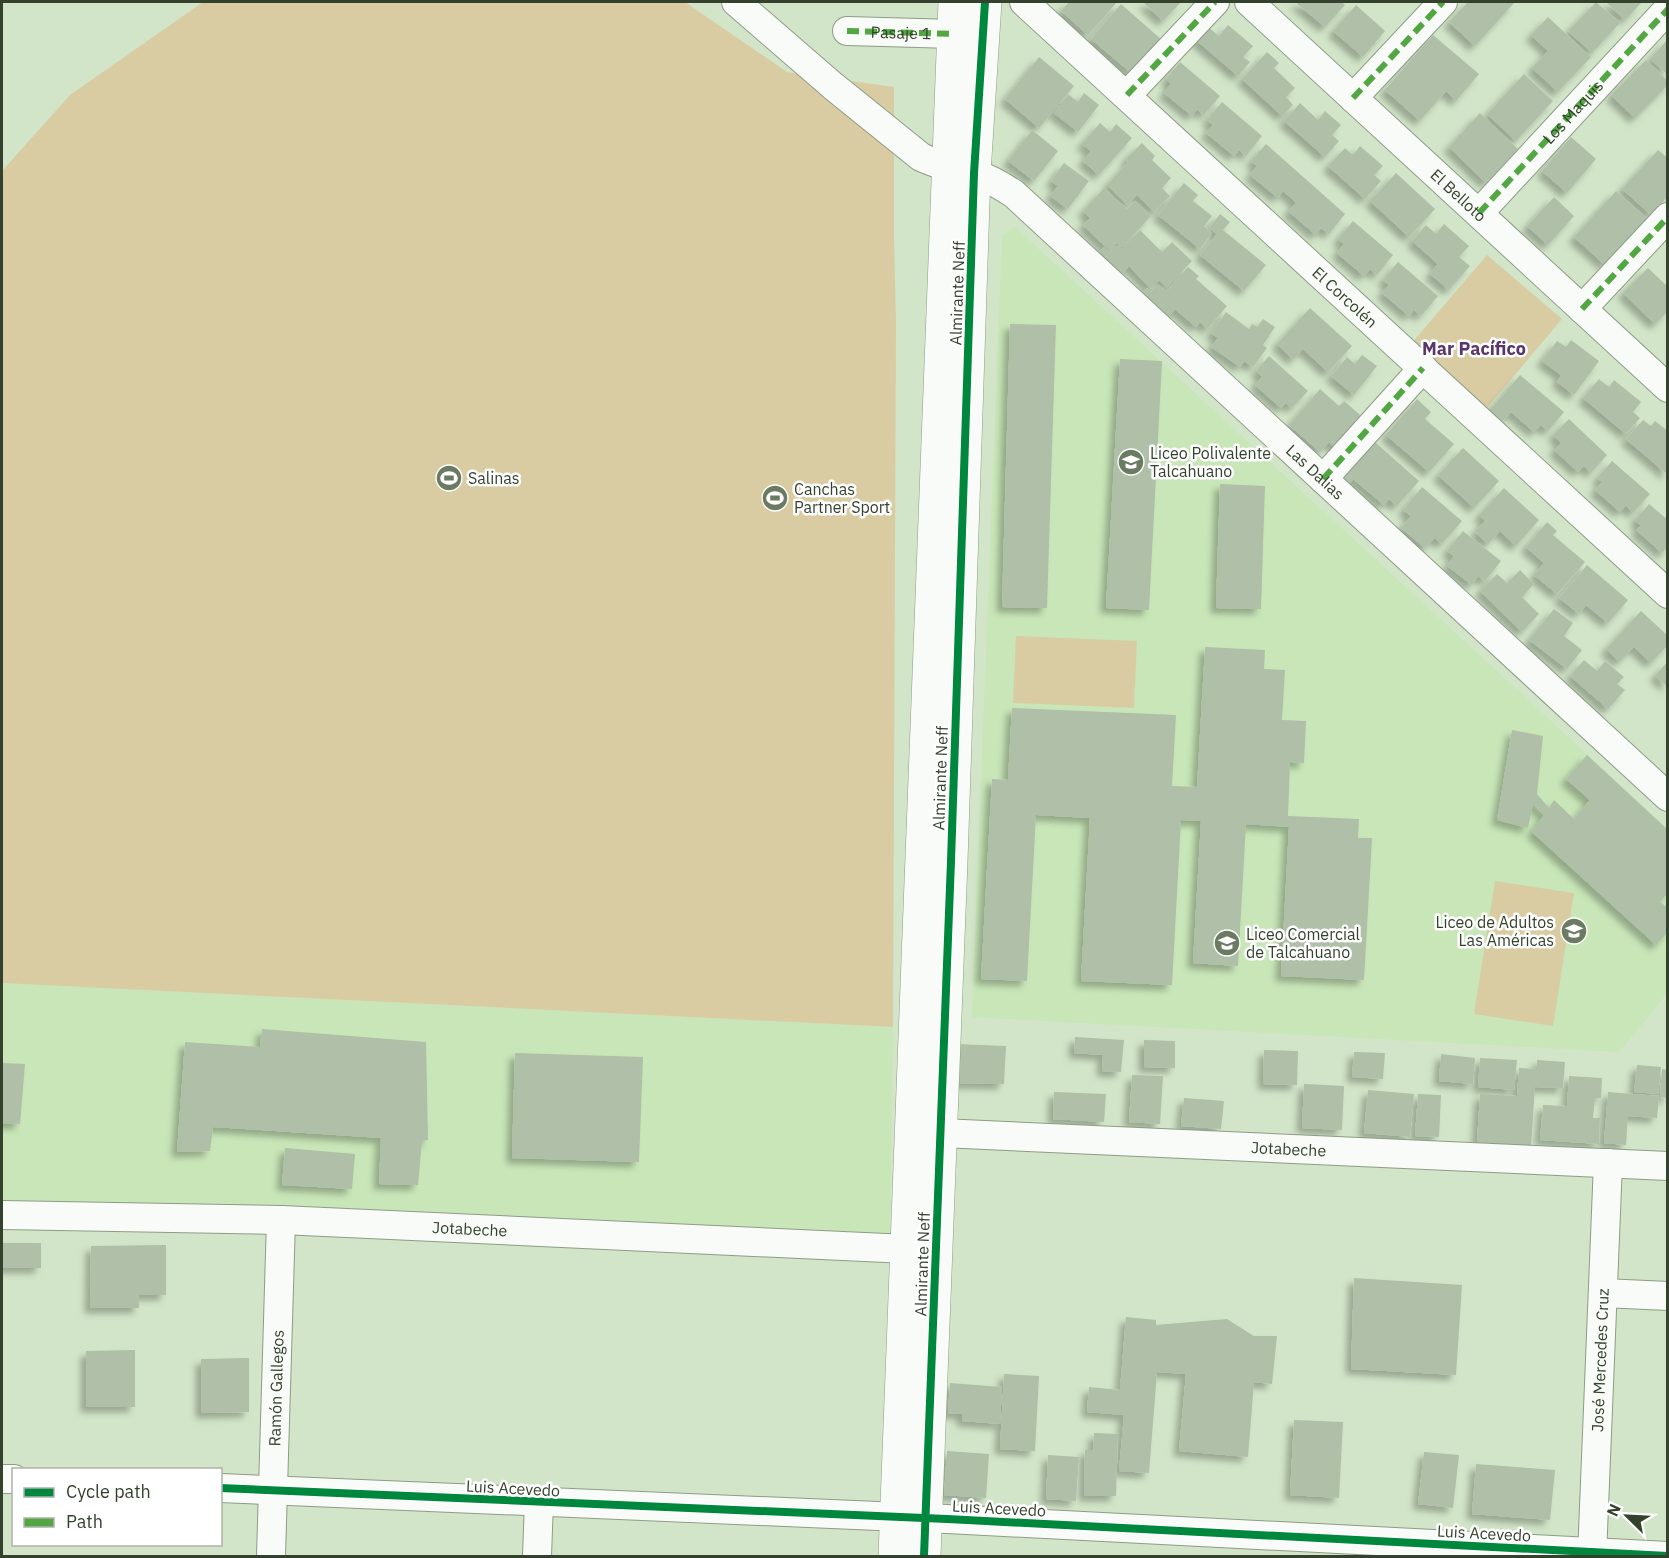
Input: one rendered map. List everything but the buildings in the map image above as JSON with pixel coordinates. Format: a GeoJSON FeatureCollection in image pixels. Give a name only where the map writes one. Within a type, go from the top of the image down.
{"type":"FeatureCollection","features":[{"type":"Feature","properties":{"kind":"street","name":"Las Dalias"},"geometry":{"type":"LineString","coordinates":[[736,2],[905,145],[934,164],[991,180],[1014,194],[1668,796]]}},
{"type":"Feature","properties":{"kind":"street","name":"Almirante Neff"},"geometry":{"type":"LineString","coordinates":[[895,1557],[911,1517],[926,1132],[962,170],[954,34],[955,2]]}},
{"type":"Feature","properties":{"kind":"street","name":"Almirante Neff"},"geometry":{"type":"LineString","coordinates":[[962,170],[985,2]]}},
{"type":"Feature","properties":{"kind":"street","name":"El Corcolén"},"geometry":{"type":"LineString","coordinates":[[1024,2],[1668,594]]}},
{"type":"Feature","properties":{"kind":"street"},"geometry":{"type":"LineString","coordinates":[[1127,95],[1215,2]]}},
{"type":"Feature","properties":{"kind":"street","name":"El Belloto"},"geometry":{"type":"LineString","coordinates":[[1249,2],[1668,388]]}},
{"type":"Feature","properties":{"kind":"street"},"geometry":{"type":"LineString","coordinates":[[1353,98],[1443,2]]}},
{"type":"Feature","properties":{"kind":"street","name":"Los Maquis"},"geometry":{"type":"LineString","coordinates":[[1479,213],[1668,9]]}},
{"type":"Feature","properties":{"kind":"street","name":"Pasaje 1"},"geometry":{"type":"LineString","coordinates":[[846,31],[954,34]]}},
{"type":"Feature","properties":{"kind":"street"},"geometry":{"type":"LineString","coordinates":[[1582,309],[1668,217]]}},
{"type":"Feature","properties":{"kind":"street"},"geometry":{"type":"LineString","coordinates":[[1323,479],[1423,368]]}},
{"type":"Feature","properties":{"kind":"street","name":"Jotabeche"},"geometry":{"type":"LineString","coordinates":[[926,1132],[1668,1166]]}},
{"type":"Feature","properties":{"kind":"street","name":"José Mercedes Cruz"},"geometry":{"type":"LineString","coordinates":[[1592,1554],[1608,1163]]}},
{"type":"Feature","properties":{"kind":"street","name":"Jotabeche"},"geometry":{"type":"LineString","coordinates":[[2,1215],[281,1220],[921,1250]]}},
{"type":"Feature","properties":{"kind":"street","name":"Ramón Gallegos"},"geometry":{"type":"LineString","coordinates":[[271,1557],[281,1220]]}},
{"type":"Feature","properties":{"kind":"street"},"geometry":{"type":"LineString","coordinates":[[1603,1293],[1668,1296]]}},
{"type":"Feature","properties":{"kind":"street","name":"Luis Acevedo"},"geometry":{"type":"LineString","coordinates":[[222,1488],[911,1517],[1592,1554],[1668,1556]]}},
{"type":"Feature","properties":{"kind":"street"},"geometry":{"type":"LineString","coordinates":[[537,1557],[539,1502]]}},
{"type":"Feature","properties":{"kind":"street","name":"Almirante Neff"},"geometry":{"type":"LineString","coordinates":[[911,1517],[924,1557]]}},
{"type":"Feature","properties":{"kind":"shaded area","name":"Salinas"},"geometry":{"type":"Polygon","coordinates":[[[203,2],[685,2],[787,72],[894,87],[896,324],[893,1027],[2,983],[2,171],[70,95],[203,2]]]}},
{"type":"Feature","properties":{"kind":"shaded area"},"geometry":{"type":"Polygon","coordinates":[[[1015,227],[1667,828],[1667,994],[1619,1052],[972,1017],[1002,236],[1015,227]]]}},
{"type":"Feature","properties":{"kind":"shaded area"},"geometry":{"type":"Polygon","coordinates":[[[1487,255],[1562,319],[1486,409],[1411,344],[1487,255]]]}},
{"type":"Feature","properties":{"kind":"shaded area"},"geometry":{"type":"Polygon","coordinates":[[[1016,636],[1137,641],[1134,708],[1013,703],[1016,636]]]}},
{"type":"Feature","properties":{"kind":"shaded area"},"geometry":{"type":"Polygon","coordinates":[[[1495,881],[1574,893],[1553,1026],[1474,1014],[1495,881]]]}},
{"type":"Feature","properties":{"kind":"shaded area"},"geometry":{"type":"Polygon","coordinates":[[[2,983],[893,1027],[890,1236],[2,1201],[2,983]]]}},
{"type":"Feature","properties":{"kind":"marked path"},"geometry":{"type":"LineString","coordinates":[[1127,95],[1215,2]]}},
{"type":"Feature","properties":{"kind":"marked path"},"geometry":{"type":"LineString","coordinates":[[1353,98],[1443,2]]}},
{"type":"Feature","properties":{"kind":"marked path"},"geometry":{"type":"LineString","coordinates":[[1479,213],[1668,9]]}},
{"type":"Feature","properties":{"kind":"marked path"},"geometry":{"type":"LineString","coordinates":[[847,31],[954,34]]}},
{"type":"Feature","properties":{"kind":"marked path"},"geometry":{"type":"LineString","coordinates":[[1582,309],[1668,217]]}},
{"type":"Feature","properties":{"kind":"marked path"},"geometry":{"type":"LineString","coordinates":[[1323,479],[1423,368]]}},
{"type":"Feature","properties":{"kind":"cycle path"},"geometry":{"type":"LineString","coordinates":[[924,1556],[951,861],[974,173],[985,2]]}},
{"type":"Feature","properties":{"kind":"cycle path"},"geometry":{"type":"LineString","coordinates":[[222,1488],[947,1519],[1668,1556]]}},
{"type":"Feature","properties":{"kind":"place","name":"Liceo Polivalente Talcahuano"},"geometry":{"type":"Point","coordinates":[1131,462]}},
{"type":"Feature","properties":{"kind":"place","name":"Salinas"},"geometry":{"type":"Point","coordinates":[449,478]}},
{"type":"Feature","properties":{"kind":"place","name":"Canchas Partner Sport"},"geometry":{"type":"Point","coordinates":[775,498]}},
{"type":"Feature","properties":{"kind":"place","name":"Liceo de Adultos Las Américas"},"geometry":{"type":"Point","coordinates":[1574,931]}},
{"type":"Feature","properties":{"kind":"place","name":"Liceo Comercial de Talcahuano"},"geometry":{"type":"Point","coordinates":[1227,943]}},
{"type":"Feature","properties":{"kind":"district","name":"Mar Pacífico"},"geometry":{"type":"Point","coordinates":[1474,348]}}]}
